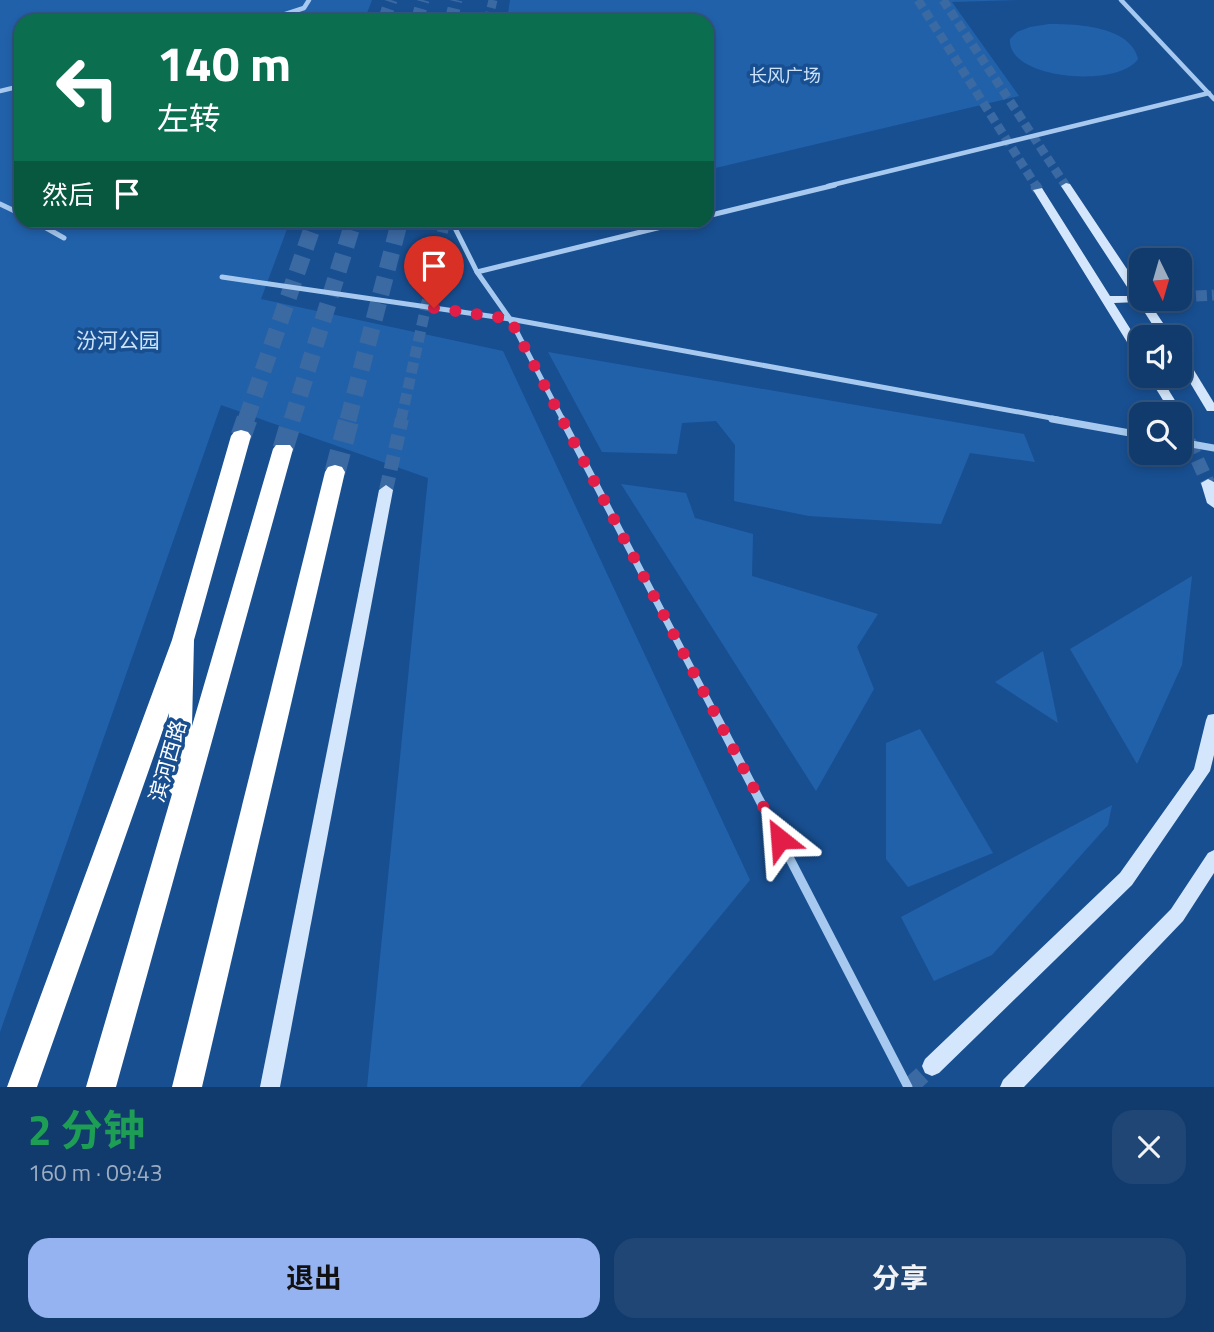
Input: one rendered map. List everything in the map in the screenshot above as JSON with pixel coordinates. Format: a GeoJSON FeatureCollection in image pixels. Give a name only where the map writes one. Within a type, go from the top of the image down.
{"type":"FeatureCollection","features":[{"type":"Feature","properties":{"kind":"highway"},"geometry":{"type":"LineString","coordinates":[[22,1087],[183,640],[241,436]]}},
{"type":"Feature","properties":{"kind":"highway","name":"滨河西路"},"geometry":{"type":"LineString","coordinates":[[101,1087],[283,449]]}},
{"type":"Feature","properties":{"kind":"highway"},"geometry":{"type":"LineString","coordinates":[[187,1087],[335,472]]}},
{"type":"Feature","properties":{"kind":"highway"},"geometry":{"type":"LineString","coordinates":[[177,820],[183,640]]}},
{"type":"Feature","properties":{"kind":"street"},"geometry":{"type":"LineString","coordinates":[[286,14],[304,8],[309,0]]}},
{"type":"Feature","properties":{"kind":"street"},"geometry":{"type":"LineString","coordinates":[[1121,0],[1214,99]]}},
{"type":"Feature","properties":{"kind":"street"},"geometry":{"type":"LineString","coordinates":[[714,214],[1209,93]]}},
{"type":"Feature","properties":{"kind":"street"},"geometry":{"type":"LineString","coordinates":[[1066,187],[1129,281]]}},
{"type":"Feature","properties":{"kind":"street"},"geometry":{"type":"LineString","coordinates":[[1038,191],[1129,336]]}},
{"type":"Feature","properties":{"kind":"street"},"geometry":{"type":"LineString","coordinates":[[46,228],[64,238]]}},
{"type":"Feature","properties":{"kind":"street"},"geometry":{"type":"LineString","coordinates":[[455,228],[477,272],[510,319],[908,1087]]}},
{"type":"Feature","properties":{"kind":"street"},"geometry":{"type":"LineString","coordinates":[[477,272],[657,228]]}},
{"type":"Feature","properties":{"kind":"street"},"geometry":{"type":"LineString","coordinates":[[222,277],[510,319],[1129,433]]}},
{"type":"Feature","properties":{"kind":"street"},"geometry":{"type":"LineString","coordinates":[[1107,300],[1129,299]]}},
{"type":"Feature","properties":{"kind":"street"},"geometry":{"type":"LineString","coordinates":[[1192,377],[1211,408]]}},
{"type":"Feature","properties":{"kind":"street"},"geometry":{"type":"LineString","coordinates":[[1161,388],[1170,402]]}},
{"type":"Feature","properties":{"kind":"street"},"geometry":{"type":"LineString","coordinates":[[1192,444],[1214,448]]}},
{"type":"Feature","properties":{"kind":"street"},"geometry":{"type":"LineString","coordinates":[[1208,483],[1214,503]]}},
{"type":"Feature","properties":{"kind":"street"},"geometry":{"type":"LineString","coordinates":[[270,1087],[386,490]]}},
{"type":"Feature","properties":{"kind":"street"},"geometry":{"type":"LineString","coordinates":[[932,1066],[1126,879],[1208,774],[1214,720]]}},
{"type":"Feature","properties":{"kind":"street"},"geometry":{"type":"LineString","coordinates":[[1010,1087],[1177,915],[1214,858]]}},
{"type":"Feature","properties":{"kind":"green space","name":"汾河公园"},"geometry":{"type":"Polygon","coordinates":[[[0,0],[372,0],[367,14],[14,14],[14,228],[287,228],[261,299],[503,351],[750,880],[580,1087],[367,1087],[428,478],[221,405],[0,1032],[0,0]]]}},
{"type":"Feature","properties":{"kind":"green space","name":"长风广场"},"geometry":{"type":"Polygon","coordinates":[[[510,0],[1018,0],[952,2],[1019,96],[714,168],[714,14],[508,14],[510,0]]]}},
{"type":"Feature","properties":{"kind":"green space"},"geometry":{"type":"Polygon","coordinates":[[[1049,24],[1087,26],[1114,33],[1133,48],[1138,59],[1126,68],[1109,74],[1065,75],[1043,71],[1025,63],[1013,53],[1010,39],[1017,32],[1049,24]]]}},
{"type":"Feature","properties":{"kind":"green space"},"geometry":{"type":"Polygon","coordinates":[[[548,352],[1024,434],[1035,462],[970,453],[941,524],[809,516],[734,501],[735,445],[716,421],[682,423],[677,454],[602,452],[548,352]]]}},
{"type":"Feature","properties":{"kind":"green space"},"geometry":{"type":"Polygon","coordinates":[[[621,484],[686,493],[695,518],[753,534],[752,576],[878,614],[857,647],[874,689],[816,791],[621,484]]]}},
{"type":"Feature","properties":{"kind":"green space"},"geometry":{"type":"Polygon","coordinates":[[[1192,576],[1182,665],[1137,764],[1070,649],[1192,576]]]}},
{"type":"Feature","properties":{"kind":"green space"},"geometry":{"type":"Polygon","coordinates":[[[1043,651],[1058,723],[995,682],[1043,651]]]}},
{"type":"Feature","properties":{"kind":"green space"},"geometry":{"type":"Polygon","coordinates":[[[920,729],[993,853],[908,887],[886,859],[886,743],[920,729]]]}},
{"type":"Feature","properties":{"kind":"green space"},"geometry":{"type":"Polygon","coordinates":[[[1112,805],[1108,825],[992,955],[934,981],[901,917],[1112,805]]]}},
{"type":"Feature","properties":{"kind":"tunnel"},"geometry":{"type":"LineString","coordinates":[[386,14],[391,0]]}},
{"type":"Feature","properties":{"kind":"tunnel"},"geometry":{"type":"LineString","coordinates":[[419,14],[423,0]]}},
{"type":"Feature","properties":{"kind":"tunnel"},"geometry":{"type":"LineString","coordinates":[[453,14],[456,0]]}},
{"type":"Feature","properties":{"kind":"tunnel"},"geometry":{"type":"LineString","coordinates":[[490,14],[493,0]]}},
{"type":"Feature","properties":{"kind":"tunnel"},"geometry":{"type":"LineString","coordinates":[[918,0],[1036,186]]}},
{"type":"Feature","properties":{"kind":"tunnel"},"geometry":{"type":"LineString","coordinates":[[943,0],[1066,186]]}},
{"type":"Feature","properties":{"kind":"tunnel"},"geometry":{"type":"LineString","coordinates":[[1035,185],[1038,190]]}},
{"type":"Feature","properties":{"kind":"tunnel"},"geometry":{"type":"LineString","coordinates":[[246,420],[312,228]]}},
{"type":"Feature","properties":{"kind":"tunnel"},"geometry":{"type":"LineString","coordinates":[[292,420],[352,228]]}},
{"type":"Feature","properties":{"kind":"tunnel"},"geometry":{"type":"LineString","coordinates":[[348,420],[398,228]]}},
{"type":"Feature","properties":{"kind":"tunnel"},"geometry":{"type":"LineString","coordinates":[[401,420],[443,228]]}},
{"type":"Feature","properties":{"kind":"tunnel"},"geometry":{"type":"LineString","coordinates":[[1192,296],[1214,295]]}},
{"type":"Feature","properties":{"kind":"tunnel"},"geometry":{"type":"LineString","coordinates":[[241,436],[247,419]]}},
{"type":"Feature","properties":{"kind":"tunnel"},"geometry":{"type":"LineString","coordinates":[[283,449],[292,419]]}},
{"type":"Feature","properties":{"kind":"tunnel"},"geometry":{"type":"LineString","coordinates":[[335,472],[349,419]]}},
{"type":"Feature","properties":{"kind":"tunnel"},"geometry":{"type":"LineString","coordinates":[[386,490],[402,419]]}},
{"type":"Feature","properties":{"kind":"tunnel"},"geometry":{"type":"LineString","coordinates":[[1192,448],[1208,483]]}},
{"type":"Feature","properties":{"kind":"tunnel"},"geometry":{"type":"LineString","coordinates":[[909,1087],[932,1066]]}},
{"type":"Feature","properties":{"kind":"route"},"geometry":{"type":"LineString","coordinates":[[434,308],[510,319],[780,839]]}}]}
